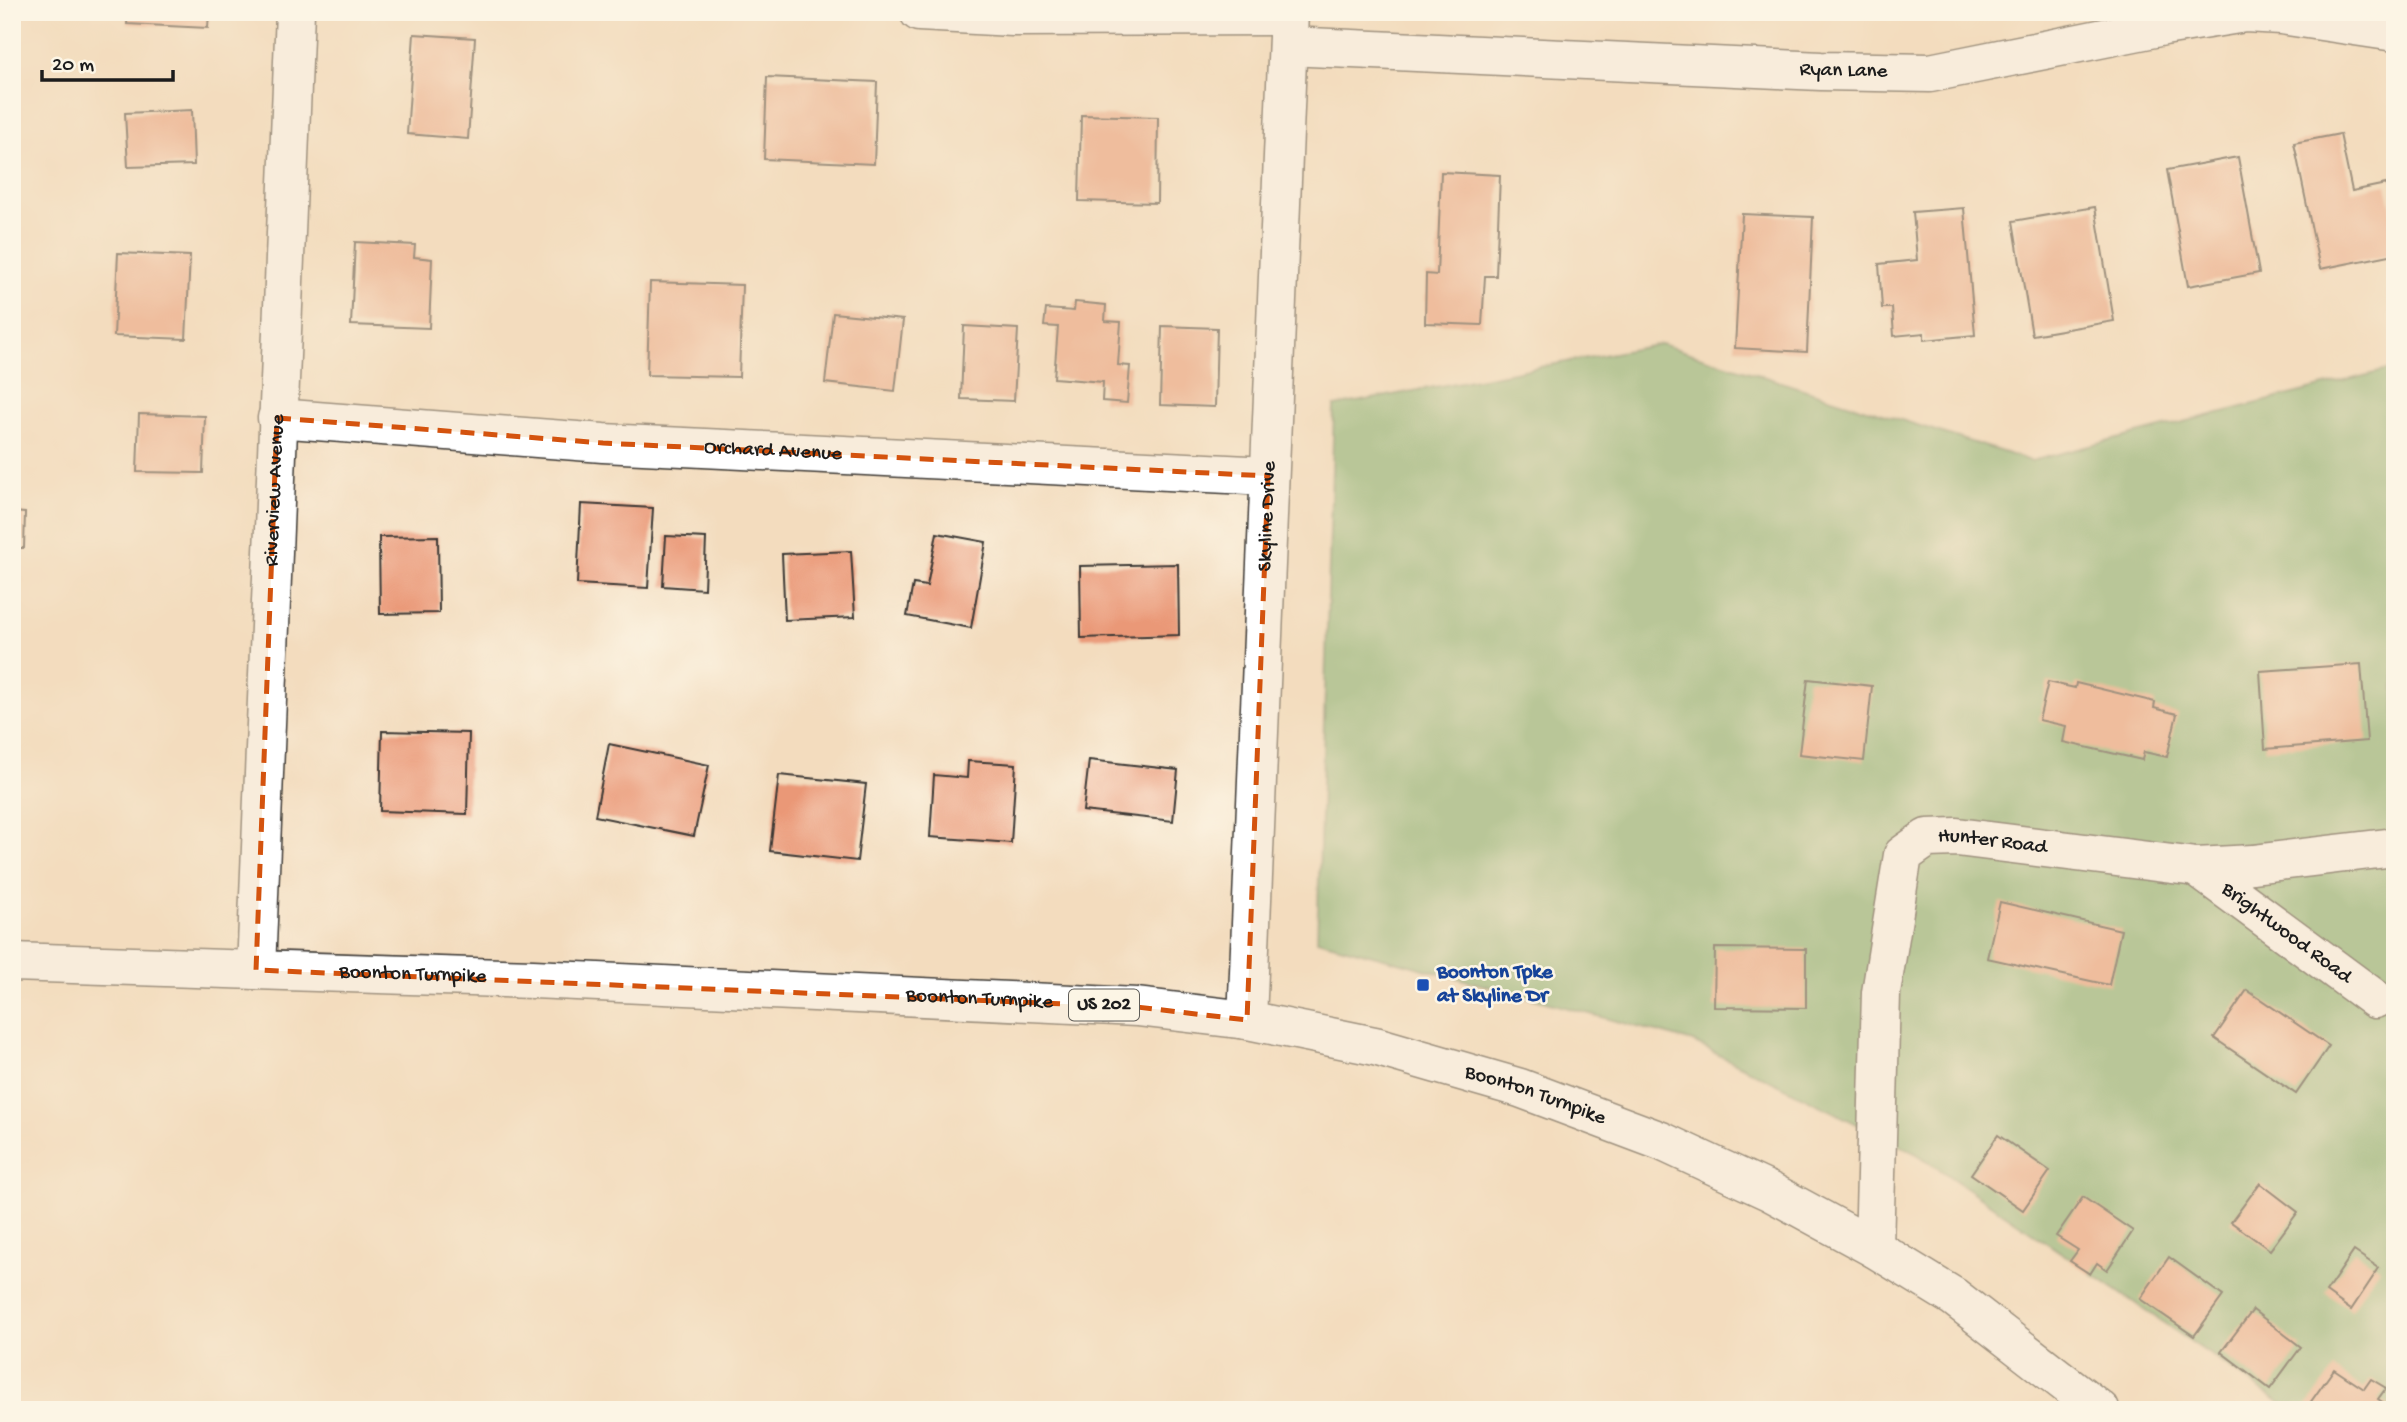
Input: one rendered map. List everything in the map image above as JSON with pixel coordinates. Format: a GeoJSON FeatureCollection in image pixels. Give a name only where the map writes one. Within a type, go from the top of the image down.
{"type":"FeatureCollection","features":[{"type":"Feature","properties":{"kind":"street","name":"Riverview Avenue"},"geometry":{"type":"LineString","coordinates":[[256,970],[295,12]]}},
{"type":"Feature","properties":{"kind":"street","name":"Ryan Lane"},"geometry":{"type":"LineString","coordinates":[[919,12],[1289,25],[1807,71],[1930,73],[2164,26],[2245,13],[2281,15],[2395,32]]}},
{"type":"Feature","properties":{"kind":"street","name":"Skyline Drive"},"geometry":{"type":"LineString","coordinates":[[1247,1020],[1289,25]]}},
{"type":"Feature","properties":{"kind":"street","name":"Orchard Avenue"},"geometry":{"type":"LineString","coordinates":[[277,418],[603,443],[1268,476]]}},
{"type":"Feature","properties":{"kind":"street","name":"Hunter Road"},"geometry":{"type":"LineString","coordinates":[[1874,1248],[1881,993],[1903,855],[1927,838],[1957,837],[2196,867],[2395,847]]}},
{"type":"Feature","properties":{"kind":"street","name":"Brightwood Road"},"geometry":{"type":"LineString","coordinates":[[2196,867],[2375,999]]}},
{"type":"Feature","properties":{"kind":"street","name":"Boonton Turnpike"},"geometry":{"type":"LineString","coordinates":[[12,962],[546,979],[1110,1005],[1247,1020],[1375,1046],[1520,1088],[1661,1141],[1771,1192],[1874,1248],[1954,1297],[2100,1410]]}},
{"type":"Feature","properties":{"kind":"highlighted area"},"geometry":{"type":"Polygon","coordinates":[[[277,418],[603,443],[1268,476],[1247,1020],[1137,1007],[256,970],[277,418]]]}},
{"type":"Feature","properties":{"kind":"green space"},"geometry":{"type":"Polygon","coordinates":[[[1661,344],[2031,461],[2395,368],[2395,1410],[2291,1410],[1917,1154],[1693,1042],[1317,940],[1334,406],[1661,344]]]}},
{"type":"Feature","properties":{"kind":"building"},"geometry":{"type":"Polygon","coordinates":[[[128,12],[209,12],[208,28],[127,24],[128,12]]]}},
{"type":"Feature","properties":{"kind":"building"},"geometry":{"type":"Polygon","coordinates":[[[414,34],[475,38],[468,139],[407,134],[414,34]]]}},
{"type":"Feature","properties":{"kind":"building"},"geometry":{"type":"Polygon","coordinates":[[[767,77],[877,82],[874,164],[764,159],[767,77]]]}},
{"type":"Feature","properties":{"kind":"building"},"geometry":{"type":"Polygon","coordinates":[[[192,110],[194,165],[128,167],[125,113],[192,110]]]}},
{"type":"Feature","properties":{"kind":"building"},"geometry":{"type":"Polygon","coordinates":[[[1081,115],[1158,117],[1157,203],[1079,201],[1081,115]]]}},
{"type":"Feature","properties":{"kind":"building"},"geometry":{"type":"Polygon","coordinates":[[[2340,134],[2352,191],[2386,184],[2395,225],[2395,254],[2320,269],[2294,143],[2340,134]]]}},
{"type":"Feature","properties":{"kind":"building"},"geometry":{"type":"Polygon","coordinates":[[[2238,157],[2259,273],[2188,286],[2167,170],[2238,157]]]}},
{"type":"Feature","properties":{"kind":"building"},"geometry":{"type":"Polygon","coordinates":[[[1441,172],[1500,175],[1496,276],[1485,276],[1482,325],[1425,323],[1426,274],[1437,275],[1441,172]]]}},
{"type":"Feature","properties":{"kind":"building"},"geometry":{"type":"Polygon","coordinates":[[[2095,207],[2114,321],[2032,335],[2013,221],[2095,207]]]}},
{"type":"Feature","properties":{"kind":"building"},"geometry":{"type":"Polygon","coordinates":[[[1964,208],[1975,335],[1924,340],[1924,333],[1894,336],[1892,308],[1882,308],[1879,264],[1917,260],[1913,212],[1964,208]]]}},
{"type":"Feature","properties":{"kind":"building"},"geometry":{"type":"Polygon","coordinates":[[[1742,214],[1813,217],[1807,352],[1735,348],[1742,214]]]}},
{"type":"Feature","properties":{"kind":"building"},"geometry":{"type":"Polygon","coordinates":[[[355,242],[415,245],[414,257],[432,259],[429,328],[351,325],[355,242]]]}},
{"type":"Feature","properties":{"kind":"building"},"geometry":{"type":"Polygon","coordinates":[[[118,253],[190,256],[186,339],[114,336],[118,253]]]}},
{"type":"Feature","properties":{"kind":"building"},"geometry":{"type":"Polygon","coordinates":[[[650,282],[742,285],[739,377],[647,375],[650,282]]]}},
{"type":"Feature","properties":{"kind":"building"},"geometry":{"type":"Polygon","coordinates":[[[1075,302],[1106,305],[1105,321],[1121,322],[1118,365],[1130,366],[1127,403],[1102,401],[1103,382],[1054,378],[1058,327],[1044,326],[1046,309],[1074,311],[1075,302]]]}},
{"type":"Feature","properties":{"kind":"building"},"geometry":{"type":"Polygon","coordinates":[[[833,313],[903,320],[895,391],[825,383],[833,313]]]}},
{"type":"Feature","properties":{"kind":"building"},"geometry":{"type":"Polygon","coordinates":[[[964,326],[1018,329],[1014,401],[961,399],[964,326]]]}},
{"type":"Feature","properties":{"kind":"building"},"geometry":{"type":"Polygon","coordinates":[[[1162,326],[1217,328],[1215,407],[1160,405],[1162,326]]]}},
{"type":"Feature","properties":{"kind":"building"},"geometry":{"type":"Polygon","coordinates":[[[139,414],[205,416],[203,473],[137,472],[139,414]]]}},
{"type":"Feature","properties":{"kind":"building"},"geometry":{"type":"Polygon","coordinates":[[[581,504],[653,508],[648,588],[577,584],[581,504]]]}},
{"type":"Feature","properties":{"kind":"building"},"geometry":{"type":"Polygon","coordinates":[[[12,512],[25,513],[24,548],[12,548],[12,512]]]}},
{"type":"Feature","properties":{"kind":"building"},"geometry":{"type":"Polygon","coordinates":[[[937,533],[986,542],[971,628],[907,616],[913,584],[927,586],[937,533]]]}},
{"type":"Feature","properties":{"kind":"building"},"geometry":{"type":"Polygon","coordinates":[[[438,536],[439,613],[380,614],[379,537],[438,536]]]}},
{"type":"Feature","properties":{"kind":"building"},"geometry":{"type":"Polygon","coordinates":[[[666,536],[706,538],[704,589],[663,586],[666,536]]]}},
{"type":"Feature","properties":{"kind":"building"},"geometry":{"type":"Polygon","coordinates":[[[851,551],[855,617],[785,620],[782,554],[851,551]]]}},
{"type":"Feature","properties":{"kind":"building"},"geometry":{"type":"Polygon","coordinates":[[[1178,564],[1179,635],[1081,638],[1080,566],[1178,564]]]}},
{"type":"Feature","properties":{"kind":"building"},"geometry":{"type":"Polygon","coordinates":[[[2361,664],[2367,741],[2265,749],[2260,671],[2361,664]]]}},
{"type":"Feature","properties":{"kind":"building"},"geometry":{"type":"Polygon","coordinates":[[[1808,679],[1872,686],[1864,761],[1799,754],[1808,679]]]}},
{"type":"Feature","properties":{"kind":"building"},"geometry":{"type":"Polygon","coordinates":[[[2048,682],[2075,688],[2076,683],[2155,702],[2154,708],[2177,714],[2167,757],[2144,752],[2142,760],[2063,742],[2066,726],[2039,720],[2048,682]]]}},
{"type":"Feature","properties":{"kind":"building"},"geometry":{"type":"Polygon","coordinates":[[[382,731],[469,733],[467,814],[380,811],[382,731]]]}},
{"type":"Feature","properties":{"kind":"building"},"geometry":{"type":"Polygon","coordinates":[[[609,744],[709,765],[694,836],[595,816],[609,744]]]}},
{"type":"Feature","properties":{"kind":"building"},"geometry":{"type":"Polygon","coordinates":[[[1089,760],[1178,770],[1173,821],[1083,811],[1089,760]]]}},
{"type":"Feature","properties":{"kind":"building"},"geometry":{"type":"Polygon","coordinates":[[[968,761],[1016,764],[1011,843],[930,837],[934,775],[967,778],[968,761]]]}},
{"type":"Feature","properties":{"kind":"building"},"geometry":{"type":"Polygon","coordinates":[[[779,775],[866,784],[857,861],[770,851],[779,775]]]}},
{"type":"Feature","properties":{"kind":"building"},"geometry":{"type":"Polygon","coordinates":[[[2000,902],[2121,930],[2109,985],[1987,958],[2000,902]]]}},
{"type":"Feature","properties":{"kind":"building"},"geometry":{"type":"Polygon","coordinates":[[[1715,948],[1806,949],[1806,1008],[1714,1007],[1715,948]]]}},
{"type":"Feature","properties":{"kind":"building"},"geometry":{"type":"Polygon","coordinates":[[[2247,990],[2329,1046],[2296,1094],[2214,1038],[2247,990]]]}},
{"type":"Feature","properties":{"kind":"building"},"geometry":{"type":"Polygon","coordinates":[[[1998,1135],[2050,1171],[2023,1210],[1971,1174],[1998,1135]]]}},
{"type":"Feature","properties":{"kind":"building"},"geometry":{"type":"Polygon","coordinates":[[[2260,1183],[2298,1212],[2270,1250],[2231,1222],[2260,1183]]]}},
{"type":"Feature","properties":{"kind":"building"},"geometry":{"type":"Polygon","coordinates":[[[2083,1197],[2133,1231],[2107,1270],[2097,1263],[2090,1274],[2070,1261],[2078,1250],[2056,1236],[2083,1197]]]}},
{"type":"Feature","properties":{"kind":"building"},"geometry":{"type":"Polygon","coordinates":[[[2354,1251],[2379,1268],[2351,1310],[2326,1292],[2354,1251]]]}},
{"type":"Feature","properties":{"kind":"building"},"geometry":{"type":"Polygon","coordinates":[[[2169,1257],[2223,1296],[2194,1336],[2140,1299],[2169,1257]]]}},
{"type":"Feature","properties":{"kind":"building"},"geometry":{"type":"Polygon","coordinates":[[[2253,1310],[2301,1347],[2270,1389],[2221,1352],[2253,1310]]]}},
{"type":"Feature","properties":{"kind":"building"},"geometry":{"type":"Polygon","coordinates":[[[2334,1369],[2364,1389],[2371,1379],[2386,1388],[2378,1399],[2390,1407],[2388,1410],[2305,1410],[2334,1369]]]}},
{"type":"Feature","properties":{"kind":"place","name":"Boonton Tpke at Skyline Dr"},"geometry":{"type":"Point","coordinates":[1423,985]}}]}
